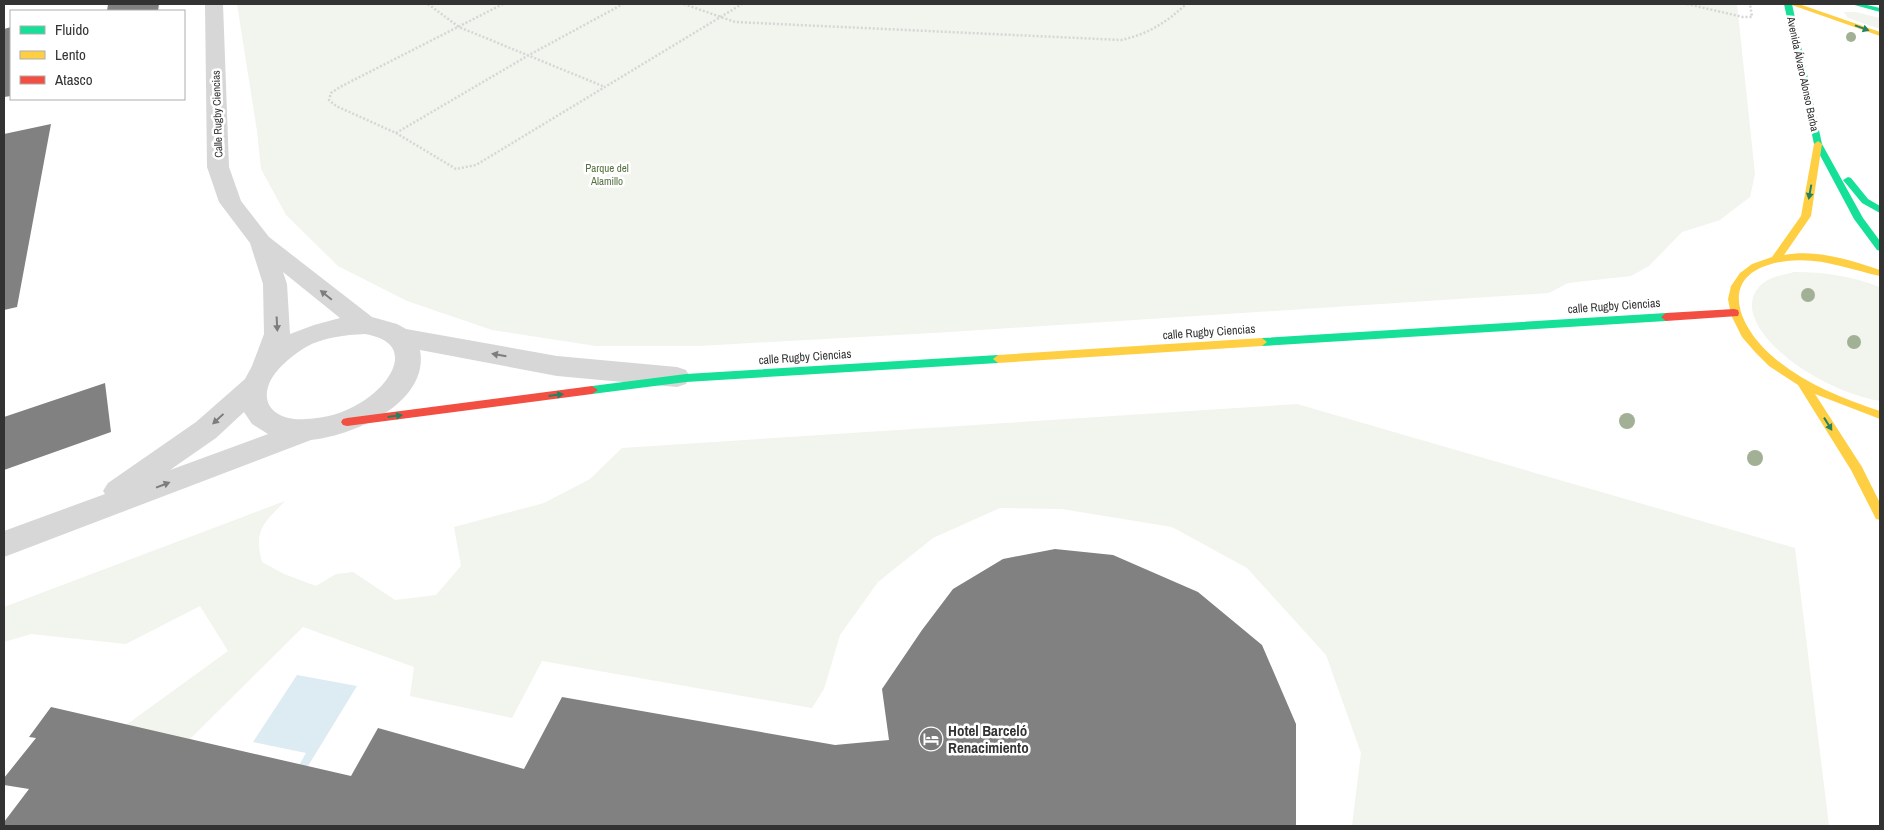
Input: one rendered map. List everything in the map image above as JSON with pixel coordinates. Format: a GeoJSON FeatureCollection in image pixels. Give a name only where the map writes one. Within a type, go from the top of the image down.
{"type":"FeatureCollection","features":[{"type":"Feature","properties":{"kind":"main road","name":"Avenida Álvaro Alonso Barba"},"geometry":{"type":"LineString","coordinates":[[1788,4],[1818,144],[1859,218],[1880,248]]}},
{"type":"Feature","properties":{"kind":"main road"},"geometry":{"type":"LineString","coordinates":[[1793,4],[1880,34]]}},
{"type":"Feature","properties":{"kind":"main road"},"geometry":{"type":"LineString","coordinates":[[1855,4],[1880,10]]}},
{"type":"Feature","properties":{"kind":"main road","name":"Avenida Álvaro Alonso Barba"},"geometry":{"type":"LineString","coordinates":[[1776,259],[1806,216],[1818,144]]}},
{"type":"Feature","properties":{"kind":"main road"},"geometry":{"type":"LineString","coordinates":[[1818,144],[1865,201],[1880,210]]}},
{"type":"Feature","properties":{"kind":"main road"},"geometry":{"type":"LineString","coordinates":[[1880,272],[1822,258],[1798,257],[1776,259],[1758,264],[1744,272],[1735,284],[1732,297],[1734,312],[1747,336],[1770,360],[1803,382],[1829,396],[1880,415]]}},
{"type":"Feature","properties":{"kind":"main road","name":"calle Rugby Ciencias"},"geometry":{"type":"LineString","coordinates":[[347,422],[686,378],[1734,312]]}},
{"type":"Feature","properties":{"kind":"main road"},"geometry":{"type":"LineString","coordinates":[[1803,382],[1856,467],[1880,515]]}},
{"type":"Feature","properties":{"kind":"street","name":"Calle Rugby Ciencias"},"geometry":{"type":"LineString","coordinates":[[214,4],[218,166],[230,202],[260,242]]}},
{"type":"Feature","properties":{"kind":"street"},"geometry":{"type":"LineString","coordinates":[[260,242],[364,325]]}},
{"type":"Feature","properties":{"kind":"street"},"geometry":{"type":"LineString","coordinates":[[260,242],[275,284],[277,334],[259,377],[253,400],[258,413],[269,423],[285,429],[306,430],[326,428],[347,422],[370,410],[383,401],[402,380],[408,364],[407,349],[400,337]]}},
{"type":"Feature","properties":{"kind":"street"},"geometry":{"type":"LineString","coordinates":[[84,515],[206,430],[259,377],[279,354],[298,341],[320,331],[342,326],[364,325],[384,329],[400,337],[557,366],[686,378]]}},
{"type":"Feature","properties":{"kind":"street"},"geometry":{"type":"LineString","coordinates":[[4,544],[306,430]]}},
{"type":"Feature","properties":{"kind":"path"},"geometry":{"type":"LineString","coordinates":[[428,4],[459,26],[605,87]]}},
{"type":"Feature","properties":{"kind":"path"},"geometry":{"type":"LineString","coordinates":[[503,4],[340,87],[331,94],[329,100],[336,106],[396,133],[456,169],[466,168],[486,160],[742,4]]}},
{"type":"Feature","properties":{"kind":"path"},"geometry":{"type":"LineString","coordinates":[[396,133],[529,55],[623,4]]}},
{"type":"Feature","properties":{"kind":"path"},"geometry":{"type":"LineString","coordinates":[[684,4],[735,22],[1121,40],[1146,35],[1164,25],[1186,4]]}},
{"type":"Feature","properties":{"kind":"path"},"geometry":{"type":"LineString","coordinates":[[1687,4],[1742,17],[1752,17],[1750,4]]}},
{"type":"Feature","properties":{"kind":"green space","name":"Parque del Alamillo"},"geometry":{"type":"Polygon","coordinates":[[[237,4],[1737,4],[1755,174],[1750,197],[1720,220],[1682,232],[1649,266],[1631,276],[1568,283],[1549,293],[950,332],[699,346],[596,346],[492,330],[407,301],[338,266],[286,215],[261,169],[257,131],[237,4]]]}},
{"type":"Feature","properties":{"kind":"green space"},"geometry":{"type":"Polygon","coordinates":[[[1844,12],[1856,12],[1880,18],[1880,29],[1848,18],[1844,12]]]}},
{"type":"Feature","properties":{"kind":"green space"},"geometry":{"type":"Polygon","coordinates":[[[1794,272],[1838,275],[1880,287],[1880,401],[1843,390],[1799,367],[1776,348],[1757,324],[1753,311],[1753,299],[1759,287],[1780,275],[1794,272]]]}},
{"type":"Feature","properties":{"kind":"green space"},"geometry":{"type":"Polygon","coordinates":[[[1297,404],[1795,548],[1829,826],[1352,826],[1361,753],[1326,655],[1247,568],[1172,527],[1062,509],[1000,508],[933,538],[878,582],[840,635],[824,689],[812,708],[542,661],[512,718],[410,696],[414,667],[303,627],[189,740],[126,725],[228,651],[200,606],[126,644],[31,634],[4,642],[4,607],[285,501],[271,515],[262,528],[259,542],[262,562],[284,574],[316,586],[336,574],[353,572],[395,600],[436,595],[461,566],[454,527],[544,503],[590,479],[622,448],[1297,404]]]}},
{"type":"Feature","properties":{"kind":"shaded area"},"geometry":{"type":"Polygon","coordinates":[[[297,675],[357,686],[286,802],[298,767],[306,753],[253,742],[297,675]]]}},
{"type":"Feature","properties":{"kind":"building"},"geometry":{"type":"Polygon","coordinates":[[[108,4],[159,4],[158,10],[107,10],[108,4]]]}},
{"type":"Feature","properties":{"kind":"building"},"geometry":{"type":"Polygon","coordinates":[[[10,27],[10,96],[4,97],[4,29],[10,27]]]}},
{"type":"Feature","properties":{"kind":"building"},"geometry":{"type":"Polygon","coordinates":[[[51,124],[17,307],[4,310],[4,134],[51,124]]]}},
{"type":"Feature","properties":{"kind":"building"},"geometry":{"type":"Polygon","coordinates":[[[105,383],[111,432],[4,470],[4,417],[105,383]]]}},
{"type":"Feature","properties":{"kind":"building"},"geometry":{"type":"Polygon","coordinates":[[[1055,549],[1113,555],[1198,592],[1262,645],[1296,724],[1296,826],[4,826],[4,822],[29,789],[4,785],[4,778],[36,738],[29,737],[51,707],[351,776],[378,728],[524,769],[562,697],[835,745],[889,740],[882,689],[922,630],[953,589],[1003,559],[1055,549]]]}},
{"type":"Feature","properties":{"kind":"traffic: fast"},"geometry":{"type":"LineString","coordinates":[[1788,4],[1818,144],[1859,219],[1880,248]]}},
{"type":"Feature","properties":{"kind":"traffic: fast"},"geometry":{"type":"LineString","coordinates":[[1855,4],[1880,10]]}},
{"type":"Feature","properties":{"kind":"traffic: fast"},"geometry":{"type":"LineString","coordinates":[[1848,180],[1865,201],[1880,210]]}},
{"type":"Feature","properties":{"kind":"traffic: fast"},"geometry":{"type":"LineString","coordinates":[[1262,342],[1666,317]]}},
{"type":"Feature","properties":{"kind":"traffic: fast"},"geometry":{"type":"LineString","coordinates":[[592,390],[686,378],[998,359]]}},
{"type":"Feature","properties":{"kind":"traffic: slow"},"geometry":{"type":"LineString","coordinates":[[1793,4],[1880,34]]}},
{"type":"Feature","properties":{"kind":"traffic: slow"},"geometry":{"type":"LineString","coordinates":[[1776,259],[1806,216],[1818,144]]}},
{"type":"Feature","properties":{"kind":"traffic: slow"},"geometry":{"type":"LineString","coordinates":[[1880,273],[1835,260],[1806,257],[1771,261],[1756,267],[1744,275],[1736,286],[1733,299],[1736,315],[1746,334],[1773,363],[1789,375],[1824,394],[1880,415]]}},
{"type":"Feature","properties":{"kind":"traffic: slow"},"geometry":{"type":"LineString","coordinates":[[998,359],[1262,342]]}},
{"type":"Feature","properties":{"kind":"traffic: slow"},"geometry":{"type":"LineString","coordinates":[[1803,384],[1856,467],[1880,515]]}},
{"type":"Feature","properties":{"kind":"traffic: jam"},"geometry":{"type":"LineString","coordinates":[[1666,317],[1734,313]]}},
{"type":"Feature","properties":{"kind":"traffic: jam"},"geometry":{"type":"LineString","coordinates":[[347,422],[592,390]]}},
{"type":"Feature","properties":{"kind":"place","name":"Hotel Barceló Renacimiento"},"geometry":{"type":"Point","coordinates":[931,739]}}]}
